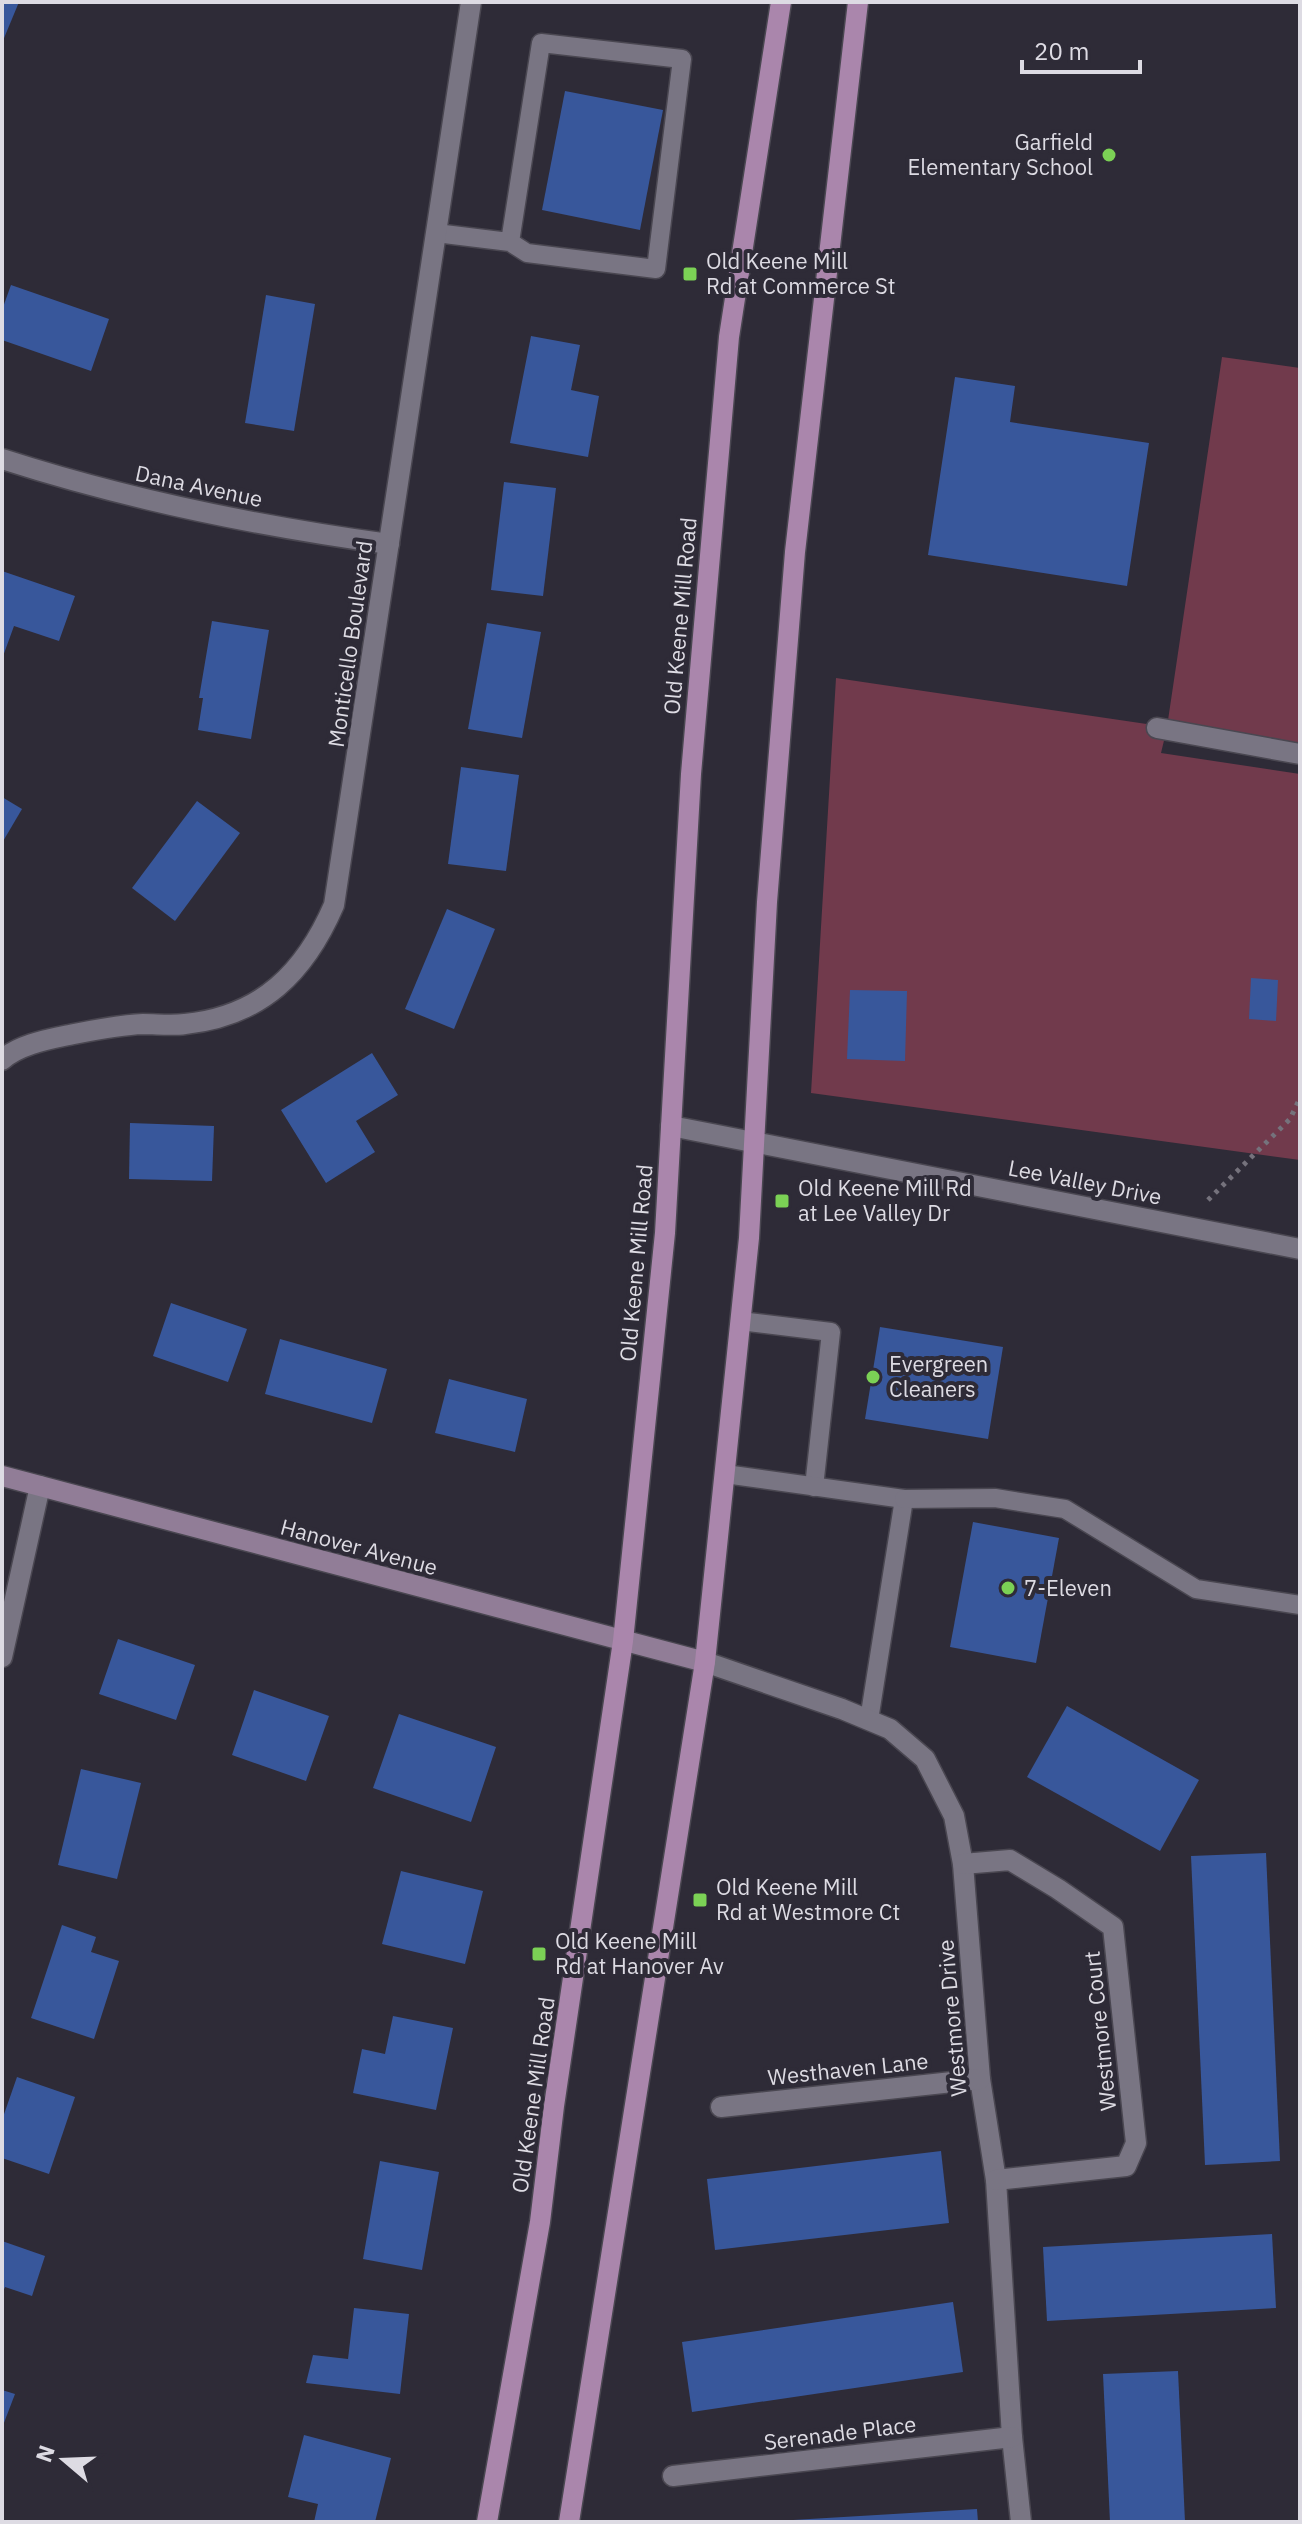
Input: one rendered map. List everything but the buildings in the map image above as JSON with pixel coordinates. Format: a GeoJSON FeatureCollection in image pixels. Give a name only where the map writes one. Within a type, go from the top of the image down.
{"type":"FeatureCollection","features":[{"type":"Feature","properties":{"kind":"main road","name":"Old Keene Mill Road"},"geometry":{"type":"LineString","coordinates":[[487,2522],[540,2222],[623,1641],[665,1233],[691,774],[729,337],[781,2]]}},
{"type":"Feature","properties":{"kind":"main road"},"geometry":{"type":"LineString","coordinates":[[569,2522],[705,1662],[755,1143],[767,902],[791,588],[858,2]]}},
{"type":"Feature","properties":{"kind":"street","name":"Monticello Boulevard"},"geometry":{"type":"LineString","coordinates":[[4,1054],[45,1040],[95,1030],[140,1024],[185,1024],[226,1016],[264,998],[301,966],[320,937],[334,905],[471,2]]}},
{"type":"Feature","properties":{"kind":"street","name":"Dana Avenue"},"geometry":{"type":"LineString","coordinates":[[2,459],[82,485],[194,512],[389,544]]}},
{"type":"Feature","properties":{"kind":"street"},"geometry":{"type":"LineString","coordinates":[[1157,728],[1300,754]]}},
{"type":"Feature","properties":{"kind":"street","name":"Lee Valley Drive"},"geometry":{"type":"LineString","coordinates":[[671,1126],[1300,1249]]}},
{"type":"Feature","properties":{"kind":"street","name":"Hanover Avenue"},"geometry":{"type":"LineString","coordinates":[[2,1476],[705,1662]]}},
{"type":"Feature","properties":{"kind":"street"},"geometry":{"type":"LineString","coordinates":[[2,1657],[40,1486]]}},
{"type":"Feature","properties":{"kind":"street","name":"Westmore Drive"},"geometry":{"type":"LineString","coordinates":[[705,1662],[890,1729],[925,1759],[954,1816],[963,1864],[980,2079],[996,2180],[1012,2437],[1021,2522]]}},
{"type":"Feature","properties":{"kind":"street","name":"Westmore Court"},"geometry":{"type":"LineString","coordinates":[[963,1864],[1010,1860],[1113,1927],[1136,2143],[1126,2166],[996,2180]]}},
{"type":"Feature","properties":{"kind":"street","name":"Westhaven Lane"},"geometry":{"type":"LineString","coordinates":[[721,2107],[980,2079]]}},
{"type":"Feature","properties":{"kind":"street","name":"Serenade Place"},"geometry":{"type":"LineString","coordinates":[[673,2476],[1012,2437]]}},
{"type":"Feature","properties":{"kind":"lane"},"geometry":{"type":"LineString","coordinates":[[436,233],[510,242],[527,253],[656,269],[682,59],[541,43],[510,242]]}},
{"type":"Feature","properties":{"kind":"lane"},"geometry":{"type":"LineString","coordinates":[[740,1321],[831,1332],[814,1487]]}},
{"type":"Feature","properties":{"kind":"lane"},"geometry":{"type":"LineString","coordinates":[[725,1474],[904,1499],[995,1498],[1065,1509],[1196,1589],[1300,1605]]}},
{"type":"Feature","properties":{"kind":"lane"},"geometry":{"type":"LineString","coordinates":[[869,1720],[904,1499]]}},
{"type":"Feature","properties":{"kind":"path"},"geometry":{"type":"LineString","coordinates":[[1182,1226],[1290,1119],[1300,1098]]}},
{"type":"Feature","properties":{"kind":"shaded area"},"geometry":{"type":"Polygon","coordinates":[[[1222,357],[1300,368],[1300,748],[1167,728],[1161,753],[1300,774],[1300,1160],[811,1093],[836,678],[1167,727],[1222,357]]]}},
{"type":"Feature","properties":{"kind":"place","name":"Garfield Elementary School"},"geometry":{"type":"Point","coordinates":[1109,155]}},
{"type":"Feature","properties":{"kind":"place","name":"Old Keene Mill Rd at Commerce St"},"geometry":{"type":"Point","coordinates":[690,274]}},
{"type":"Feature","properties":{"kind":"place","name":"Old Keene Mill Rd at Lee Valley Dr"},"geometry":{"type":"Point","coordinates":[782,1201]}},
{"type":"Feature","properties":{"kind":"place","name":"Evergreen Cleaners"},"geometry":{"type":"Point","coordinates":[873,1377]}},
{"type":"Feature","properties":{"kind":"place","name":"7-Eleven"},"geometry":{"type":"Point","coordinates":[1008,1588]}},
{"type":"Feature","properties":{"kind":"place","name":"Old Keene Mill Rd at Westmore Ct"},"geometry":{"type":"Point","coordinates":[700,1900]}},
{"type":"Feature","properties":{"kind":"place","name":"Old Keene Mill Rd at Hanover Av"},"geometry":{"type":"Point","coordinates":[539,1954]}}]}
